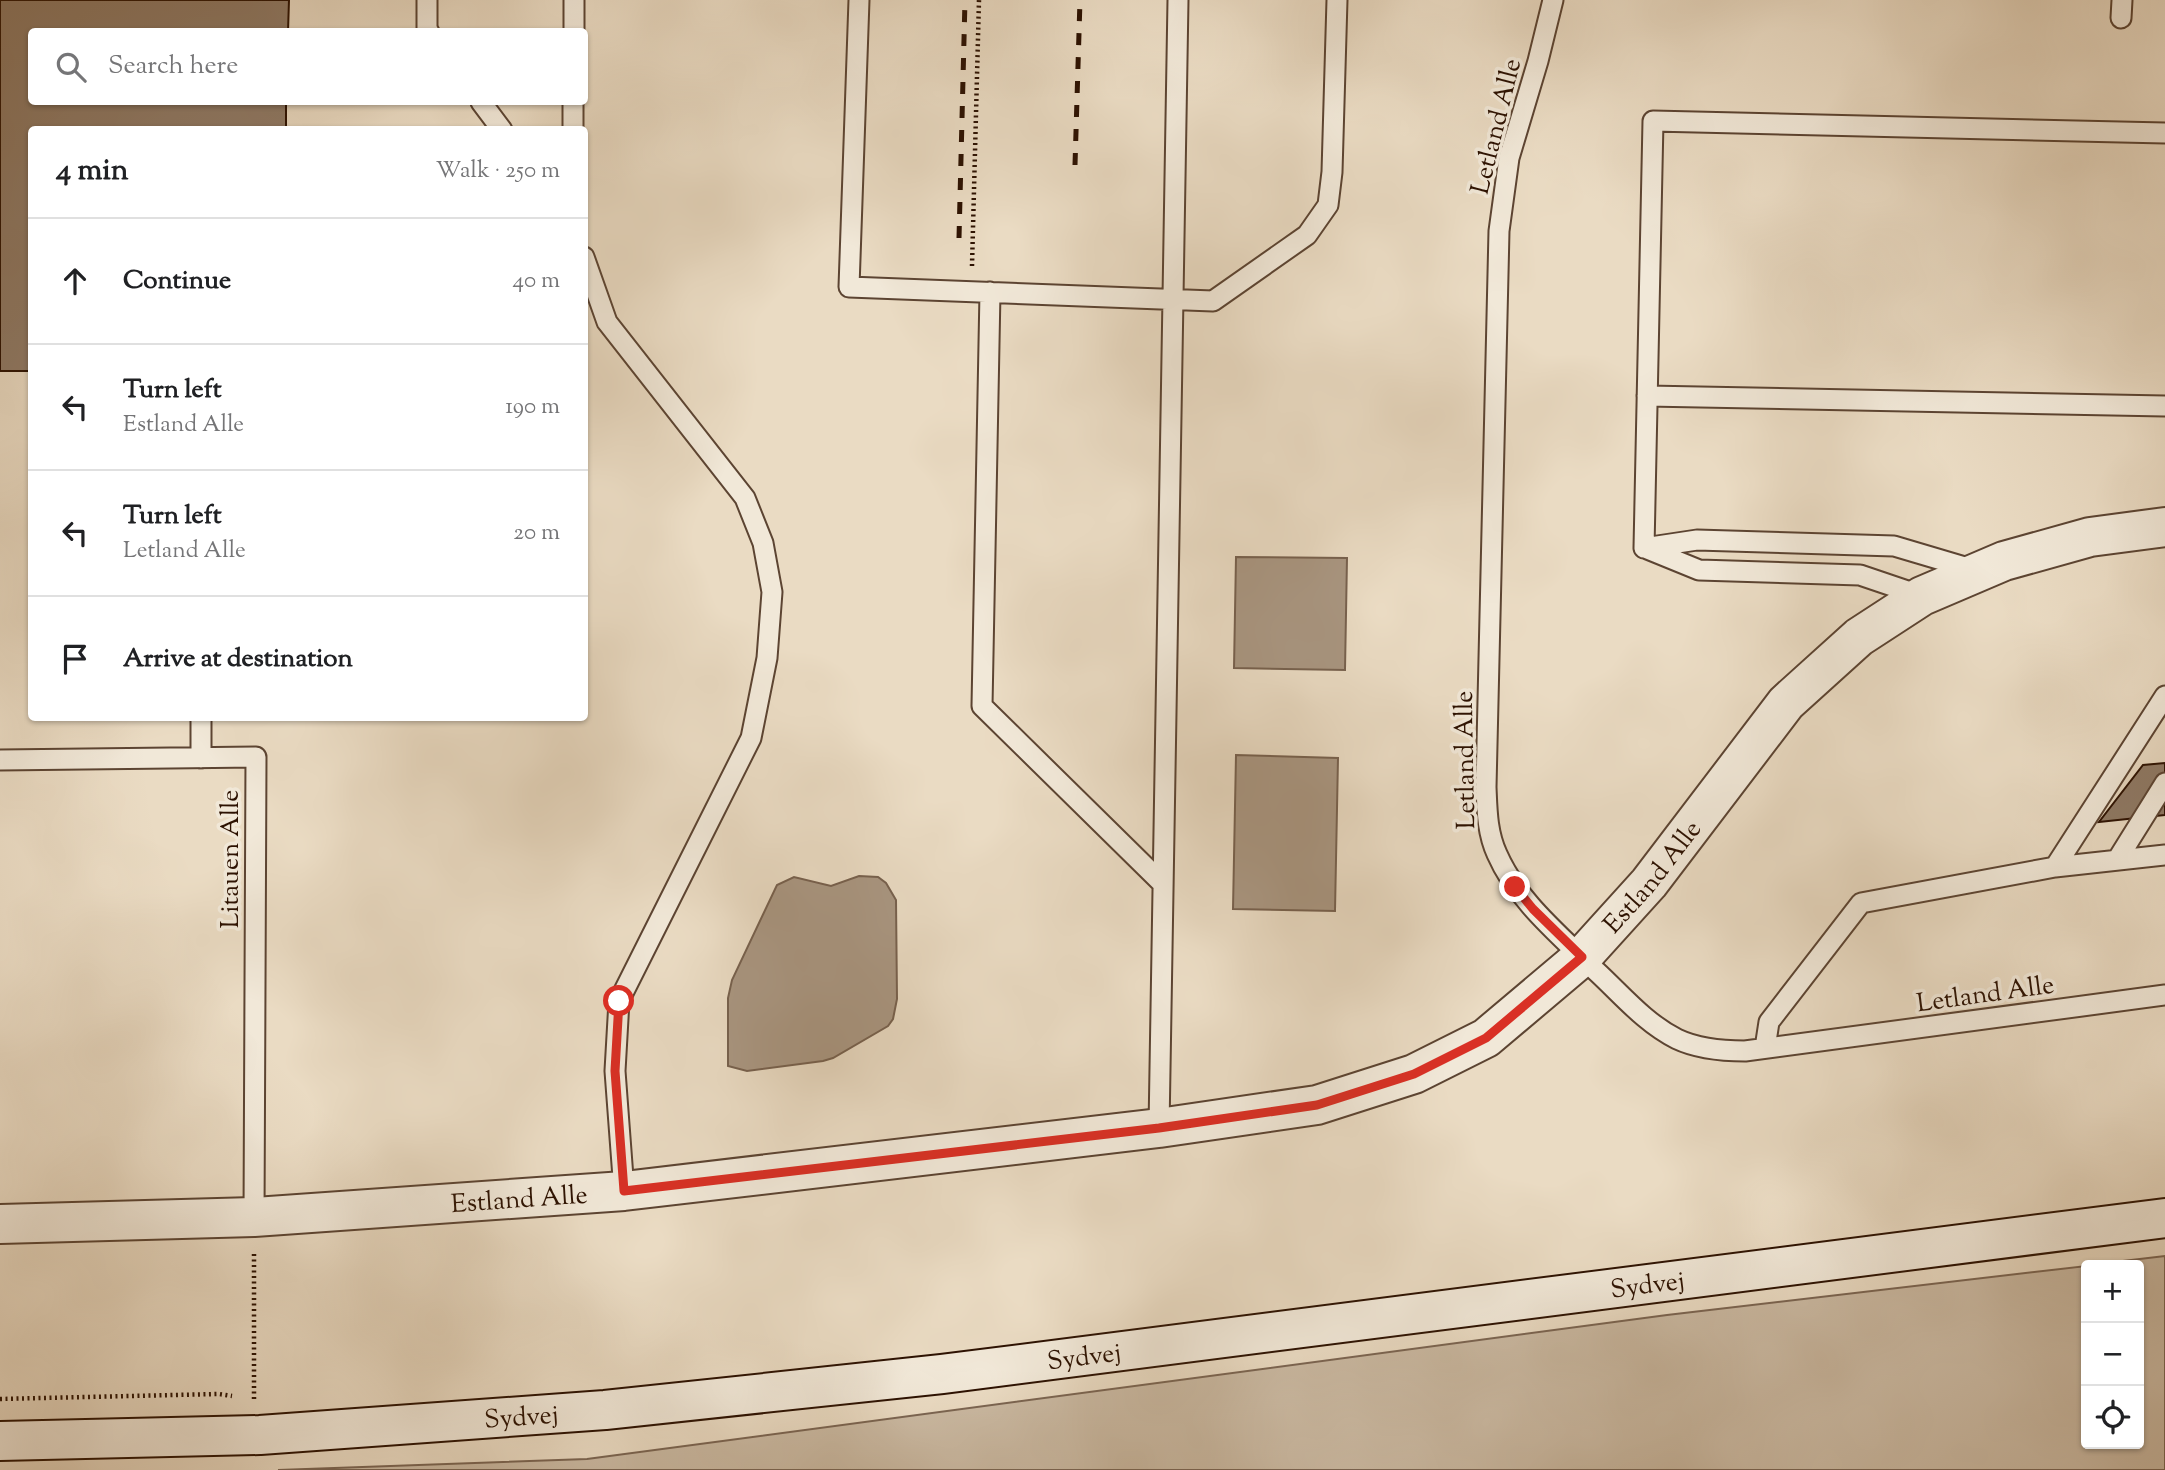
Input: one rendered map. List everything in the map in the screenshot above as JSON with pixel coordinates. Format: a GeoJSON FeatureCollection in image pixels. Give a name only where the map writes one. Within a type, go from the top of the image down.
{"type":"FeatureCollection","features":[{"type":"Feature","properties":{"kind":"street","name":"Estland Alle"},"geometry":{"type":"LineString","coordinates":[[0,1224],[254,1217],[624,1191],[1159,1128],[1317,1105],[1414,1074],[1486,1038],[1582,957],[1649,883],[1786,703],[1859,637],[1922,596],[2004,561],[2090,537],[2165,527]]}},
{"type":"Feature","properties":{"kind":"street","name":"Sydvej"},"geometry":{"type":"LineString","coordinates":[[0,1441],[260,1435],[606,1410],[942,1374],[2165,1218]]}},
{"type":"Feature","properties":{"kind":"lane"},"geometry":{"type":"LineString","coordinates":[[426,28],[427,0]]}},
{"type":"Feature","properties":{"kind":"lane"},"geometry":{"type":"LineString","coordinates":[[574,28],[575,0]]}},
{"type":"Feature","properties":{"kind":"lane"},"geometry":{"type":"LineString","coordinates":[[859,0],[849,287],[1213,301],[1307,235],[1328,205],[1332,172],[1337,0]]}},
{"type":"Feature","properties":{"kind":"lane"},"geometry":{"type":"LineString","coordinates":[[1159,1128],[1178,0]]}},
{"type":"Feature","properties":{"kind":"lane","name":"Letland Alle"},"geometry":{"type":"LineString","coordinates":[[1553,0],[1509,158],[1500,220],[1486,787],[1491,839],[1506,873],[1533,909],[1631,1007],[1678,1040],[1703,1048],[1725,1051],[1765,1048],[2165,995]]}},
{"type":"Feature","properties":{"kind":"lane"},"geometry":{"type":"LineString","coordinates":[[483,105],[499,126]]}},
{"type":"Feature","properties":{"kind":"lane"},"geometry":{"type":"LineString","coordinates":[[573,105],[573,126]]}},
{"type":"Feature","properties":{"kind":"lane"},"geometry":{"type":"LineString","coordinates":[[1644,548],[1653,121],[2165,133]]}},
{"type":"Feature","properties":{"kind":"lane"},"geometry":{"type":"LineString","coordinates":[[588,268],[607,322],[745,498],[762,543],[772,592],[766,658],[751,738],[619,1001],[615,1071],[624,1191]]}},
{"type":"Feature","properties":{"kind":"lane"},"geometry":{"type":"LineString","coordinates":[[980,292],[982,706],[1163,884]]}},
{"type":"Feature","properties":{"kind":"lane"},"geometry":{"type":"LineString","coordinates":[[1647,396],[2165,406]]}},
{"type":"Feature","properties":{"kind":"lane"},"geometry":{"type":"LineString","coordinates":[[1644,548],[1697,540],[1894,546],[1979,571]]}},
{"type":"Feature","properties":{"kind":"lane"},"geometry":{"type":"LineString","coordinates":[[1644,548],[1699,570],[1860,575],[1922,596]]}},
{"type":"Feature","properties":{"kind":"lane"},"geometry":{"type":"LineString","coordinates":[[2055,867],[2165,696]]}},
{"type":"Feature","properties":{"kind":"lane"},"geometry":{"type":"LineString","coordinates":[[201,721],[201,758]]}},
{"type":"Feature","properties":{"kind":"lane","name":"Litauen Alle"},"geometry":{"type":"LineString","coordinates":[[0,760],[256,757],[254,1217]]}},
{"type":"Feature","properties":{"kind":"lane"},"geometry":{"type":"LineString","coordinates":[[2117,860],[2165,783]]}},
{"type":"Feature","properties":{"kind":"lane"},"geometry":{"type":"LineString","coordinates":[[1765,1048],[1769,1021],[1861,903],[2055,867],[2165,855]]}},
{"type":"Feature","properties":{"kind":"path"},"geometry":{"type":"LineString","coordinates":[[979,0],[980,292]]}},
{"type":"Feature","properties":{"kind":"path"},"geometry":{"type":"LineString","coordinates":[[254,1217],[254,1400]]}},
{"type":"Feature","properties":{"kind":"shaded area"},"geometry":{"type":"Polygon","coordinates":[[[1236,557],[1347,558],[1345,670],[1234,668],[1236,557]]]}},
{"type":"Feature","properties":{"kind":"shaded area"},"geometry":{"type":"Polygon","coordinates":[[[1236,755],[1338,758],[1335,911],[1233,909],[1236,755]]]}},
{"type":"Feature","properties":{"kind":"shaded area"},"geometry":{"type":"Polygon","coordinates":[[[859,876],[878,877],[886,883],[896,900],[897,999],[893,1019],[888,1026],[823,1061],[747,1071],[728,1066],[728,998],[732,980],[777,885],[794,877],[831,886],[859,876]]]}},
{"type":"Feature","properties":{"kind":"shaded area"},"geometry":{"type":"Polygon","coordinates":[[[2165,1256],[2165,1470],[278,1470],[587,1459],[1667,1315],[2081,1267],[2081,1449],[2144,1449],[2144,1260],[2131,1260],[2165,1256]]]}},
{"type":"Feature","properties":{"kind":"building"},"geometry":{"type":"Polygon","coordinates":[[[0,0],[289,0],[288,28],[28,28],[28,105],[286,105],[286,126],[28,126],[28,371],[0,371],[0,0]]]}},
{"type":"Feature","properties":{"kind":"building"},"geometry":{"type":"Polygon","coordinates":[[[2165,763],[2165,815],[2099,822],[2143,765],[2165,763]]]}},
{"type":"Feature","properties":{"kind":"railway"},"geometry":{"type":"LineString","coordinates":[[959,238],[965,0]]}},
{"type":"Feature","properties":{"kind":"railway"},"geometry":{"type":"LineString","coordinates":[[1075,165],[1080,0]]}},
{"type":"Feature","properties":{"kind":"route"},"geometry":{"type":"LineString","coordinates":[[619,1001],[615,1071],[624,1191],[1159,1128],[1317,1105],[1414,1074],[1486,1038],[1582,957],[1533,909],[1515,887]]}}]}
